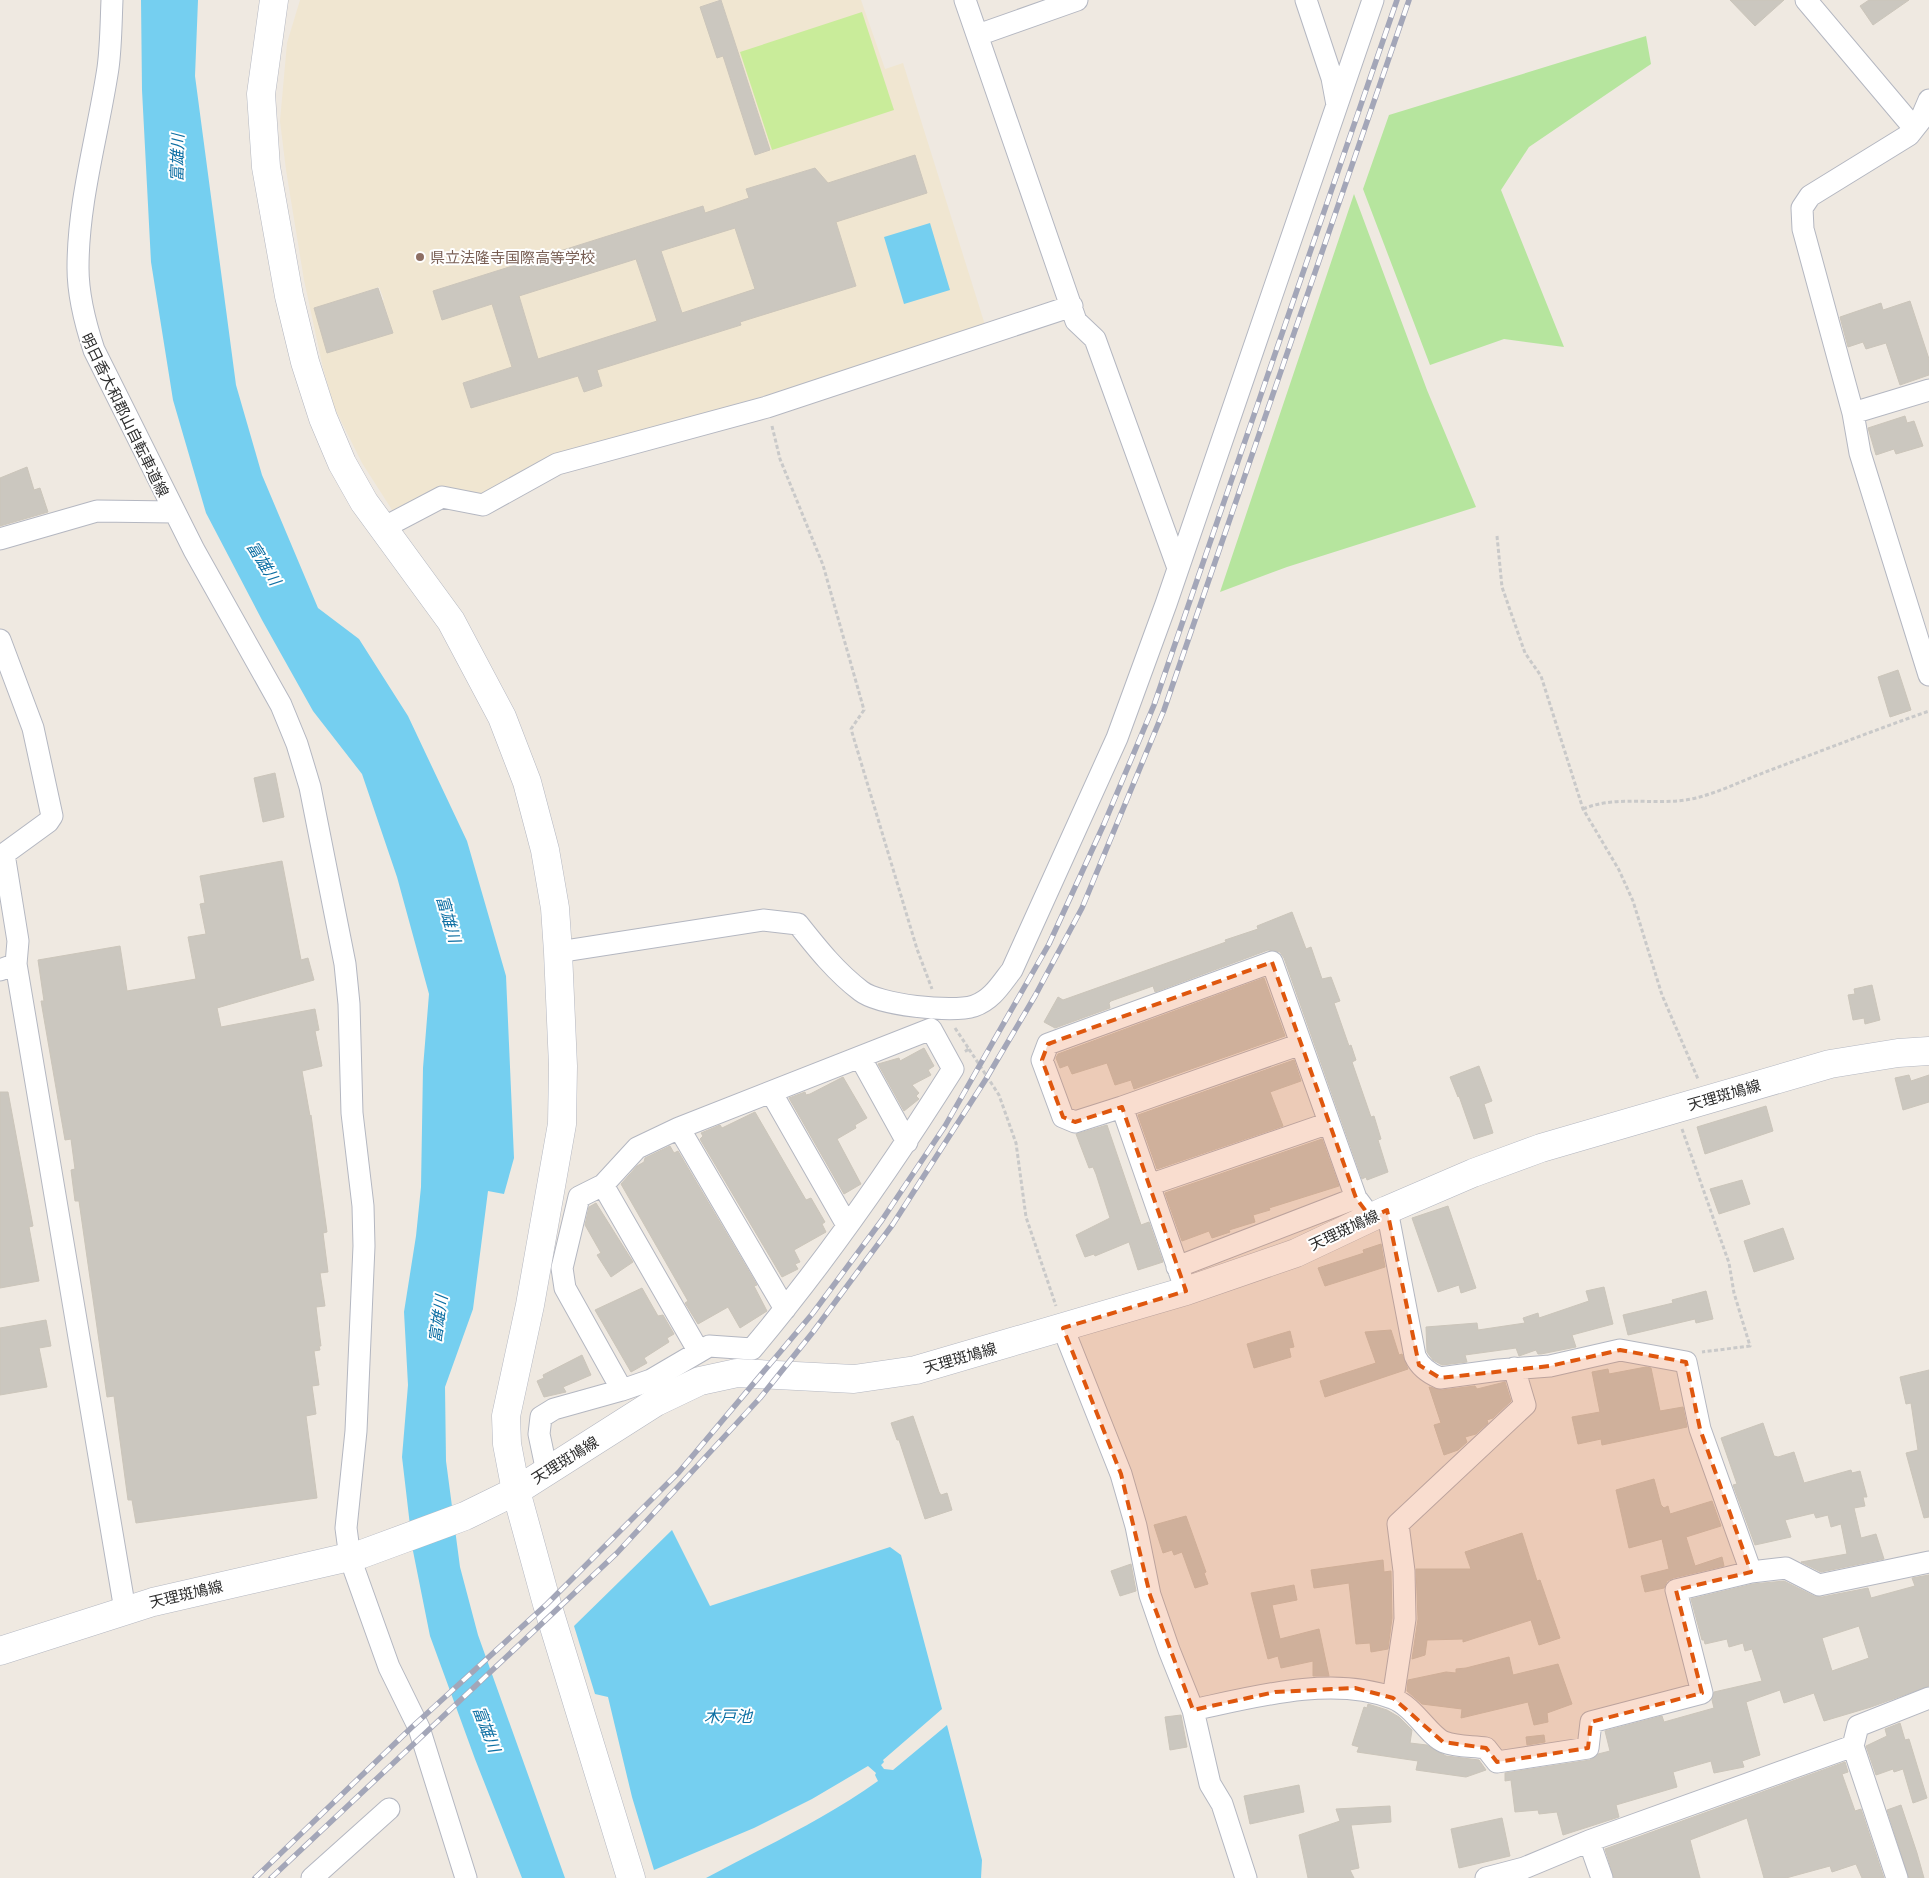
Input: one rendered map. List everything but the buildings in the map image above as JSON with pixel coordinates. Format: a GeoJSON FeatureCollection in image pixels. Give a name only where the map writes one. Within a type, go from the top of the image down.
{"type":"FeatureCollection","features":[{"type":"Feature","properties":{"kind":"main road"},"geometry":{"type":"LineString","coordinates":[[274,0],[262,94],[266,167],[289,296],[305,362],[323,418],[342,463],[364,502],[451,622],[502,717],[527,782],[544,850],[555,908],[558,952],[563,1066],[562,1124],[530,1305],[506,1416],[507,1444],[504,1497],[547,1604],[631,1878]]}},
{"type":"Feature","properties":{"kind":"main road","name":"天理斑鳩線"},"geometry":{"type":"LineString","coordinates":[[0,1651],[125,1610],[189,1593],[356,1556],[456,1520],[504,1497],[548,1472],[656,1402],[700,1381],[736,1373],[854,1379],[889,1376],[916,1370],[1063,1328],[1181,1279],[1296,1253],[1371,1209],[1541,1148],[1830,1064],[1898,1053],[1929,1051]]}},
{"type":"Feature","properties":{"kind":"street"},"geometry":{"type":"LineString","coordinates":[[112,0],[108,68],[80,230],[78,269],[80,297],[85,323],[94,350],[174,512],[272,688],[297,744],[310,787],[345,964],[350,1004],[351,1104],[363,1206],[364,1246],[356,1431],[346,1528],[389,1667],[419,1728],[466,1878]]}},
{"type":"Feature","properties":{"kind":"street"},"geometry":{"type":"LineString","coordinates":[[965,0],[1076,321],[1096,339],[1178,568]]}},
{"type":"Feature","properties":{"kind":"street"},"geometry":{"type":"LineString","coordinates":[[978,35],[1077,0]]}},
{"type":"Feature","properties":{"kind":"street"},"geometry":{"type":"LineString","coordinates":[[1306,0],[1332,78],[1338,105]]}},
{"type":"Feature","properties":{"kind":"street"},"geometry":{"type":"LineString","coordinates":[[558,952],[763,920],[798,924],[828,963],[863,993],[900,1005],[938,1007],[973,1006],[992,997],[1012,970],[1117,738],[1178,568],[1373,0]]}},
{"type":"Feature","properties":{"kind":"street"},"geometry":{"type":"LineString","coordinates":[[1806,0],[1914,128]]}},
{"type":"Feature","properties":{"kind":"street"},"geometry":{"type":"LineString","coordinates":[[1929,100],[1909,135],[1810,196],[1802,208],[1803,229],[1853,413],[1860,453],[1929,676]]}},
{"type":"Feature","properties":{"kind":"street"},"geometry":{"type":"LineString","coordinates":[[383,528],[442,497],[483,505],[557,464],[767,406],[1072,306]]}},
{"type":"Feature","properties":{"kind":"street"},"geometry":{"type":"LineString","coordinates":[[1853,413],[1929,390]]}},
{"type":"Feature","properties":{"kind":"street"},"geometry":{"type":"LineString","coordinates":[[0,539],[96,512],[174,512]]}},
{"type":"Feature","properties":{"kind":"street"},"geometry":{"type":"LineString","coordinates":[[0,640],[33,728],[52,816],[48,822],[4,854],[18,941],[8,967],[125,1610]]}},
{"type":"Feature","properties":{"kind":"street"},"geometry":{"type":"LineString","coordinates":[[1302,1044],[1074,1122],[1063,1117],[1042,1060],[1048,1044],[1272,962],[1302,1044],[1329,1123],[1371,1209],[1419,1365],[1440,1378],[1514,1368],[1550,1366],[1620,1350],[1686,1362],[1700,1429],[1751,1572]]}},
{"type":"Feature","properties":{"kind":"street"},"geometry":{"type":"LineString","coordinates":[[548,1472],[539,1434],[541,1417],[554,1409],[622,1390],[651,1380],[709,1346],[752,1349],[785,1309],[907,1142],[953,1069],[931,1029],[679,1128],[637,1148],[603,1185],[579,1197],[562,1268],[564,1288],[622,1390]]}},
{"type":"Feature","properties":{"kind":"street"},"geometry":{"type":"LineString","coordinates":[[860,1057],[907,1142]]}},
{"type":"Feature","properties":{"kind":"street"},"geometry":{"type":"LineString","coordinates":[[771,1092],[847,1225]]}},
{"type":"Feature","properties":{"kind":"street"},"geometry":{"type":"LineString","coordinates":[[1122,1107],[1181,1279]]}},
{"type":"Feature","properties":{"kind":"street"},"geometry":{"type":"LineString","coordinates":[[1148,1185],[1329,1123]]}},
{"type":"Feature","properties":{"kind":"street"},"geometry":{"type":"LineString","coordinates":[[679,1128],[785,1309]]}},
{"type":"Feature","properties":{"kind":"street"},"geometry":{"type":"LineString","coordinates":[[603,1185],[699,1352]]}},
{"type":"Feature","properties":{"kind":"street"},"geometry":{"type":"LineString","coordinates":[[1063,1328],[1121,1474],[1136,1526],[1150,1595],[1193,1710],[1210,1784],[1222,1804],[1246,1878]]}},
{"type":"Feature","properties":{"kind":"street"},"geometry":{"type":"LineString","coordinates":[[1393,1698],[1405,1619],[1404,1571],[1398,1524],[1525,1405],[1514,1368]]}},
{"type":"Feature","properties":{"kind":"street"},"geometry":{"type":"LineString","coordinates":[[1193,1710],[1285,1692],[1355,1688],[1393,1698],[1407,1706],[1443,1742],[1486,1748],[1497,1762],[1588,1748],[1591,1722],[1702,1693],[1676,1590],[1751,1572],[1786,1568],[1819,1585],[1929,1562]]}},
{"type":"Feature","properties":{"kind":"street"},"geometry":{"type":"LineString","coordinates":[[1897,1878],[1853,1746],[1858,1726],[1929,1698]]}},
{"type":"Feature","properties":{"kind":"street"},"geometry":{"type":"LineString","coordinates":[[1486,1878],[1524,1868],[1589,1841],[1853,1746]]}},
{"type":"Feature","properties":{"kind":"street"},"geometry":{"type":"LineString","coordinates":[[312,1878],[389,1809]]}},
{"type":"Feature","properties":{"kind":"street"},"geometry":{"type":"LineString","coordinates":[[1589,1841],[1602,1878]]}},
{"type":"Feature","properties":{"kind":"path"},"geometry":{"type":"LineString","coordinates":[[767,406],[780,458],[826,574],[864,710],[851,729],[917,949],[938,1007]]}},
{"type":"Feature","properties":{"kind":"path"},"geometry":{"type":"LineString","coordinates":[[1497,536],[1502,587],[1525,653],[1542,676],[1583,809],[1619,870],[1633,901],[1662,995],[1693,1065],[1704,1101]]}},
{"type":"Feature","properties":{"kind":"path"},"geometry":{"type":"LineString","coordinates":[[1583,809],[1596,804],[1616,801],[1666,803],[1697,798],[1803,758],[1844,740],[1929,711]]}},
{"type":"Feature","properties":{"kind":"path"},"geometry":{"type":"LineString","coordinates":[[969,1049],[999,1095],[1016,1143],[1026,1217],[1063,1328]]}},
{"type":"Feature","properties":{"kind":"path"},"geometry":{"type":"LineString","coordinates":[[1676,1109],[1729,1263],[1734,1293],[1750,1346],[1703,1352],[1686,1362]]}},
{"type":"Feature","properties":{"kind":"highlighted area"},"geometry":{"type":"Polygon","coordinates":[[[1272,962],[1356,1198],[1371,1218],[1387,1210],[1419,1365],[1440,1378],[1550,1366],[1620,1350],[1686,1362],[1700,1429],[1751,1572],[1676,1590],[1702,1693],[1591,1722],[1588,1748],[1497,1762],[1486,1748],[1443,1742],[1393,1698],[1355,1688],[1275,1692],[1193,1710],[1150,1595],[1121,1474],[1063,1328],[1186,1291],[1122,1107],[1075,1122],[1063,1117],[1042,1060],[1048,1044],[1272,962]]]}},
{"type":"Feature","properties":{"kind":"shaded area","name":"県立法隆寺国際高等学校"},"geometry":{"type":"Polygon","coordinates":[[[300,0],[719,0],[700,7],[717,57],[723,56],[755,155],[770,150],[721,0],[861,0],[885,69],[903,63],[985,325],[764,396],[558,455],[482,497],[394,513],[362,463],[334,407],[323,368],[304,280],[280,121],[287,43],[300,0]],[[915,155],[844,178],[856,215],[927,193],[915,155]],[[815,168],[746,189],[749,198],[728,206],[763,314],[856,286],[821,175],[815,168]],[[703,206],[433,291],[442,320],[712,235],[703,206]],[[662,253],[637,262],[655,317],[680,309],[662,253]],[[379,287],[315,308],[318,321],[384,300],[379,287]],[[731,297],[463,383],[471,408],[578,376],[584,392],[597,370],[740,325],[731,297]],[[520,299],[493,307],[510,362],[537,355],[520,299]],[[384,305],[320,325],[323,337],[388,316],[384,305]],[[389,322],[324,341],[393,333],[389,322]]]}},
{"type":"Feature","properties":{"kind":"green space"},"geometry":{"type":"Polygon","coordinates":[[[862,12],[894,110],[772,150],[740,52],[862,12]]]}},
{"type":"Feature","properties":{"kind":"green space"},"geometry":{"type":"Polygon","coordinates":[[[1646,36],[1651,64],[1529,147],[1501,190],[1564,347],[1504,339],[1430,365],[1363,189],[1389,115],[1646,36]]]}},
{"type":"Feature","properties":{"kind":"green space"},"geometry":{"type":"Polygon","coordinates":[[[1354,194],[1427,390],[1476,507],[1287,567],[1220,592],[1354,194]]]}},
{"type":"Feature","properties":{"kind":"water","name":"富雄川"},"geometry":{"type":"Polygon","coordinates":[[[141,0],[198,0],[195,76],[236,385],[262,475],[318,608],[359,639],[408,716],[467,841],[506,976],[514,1158],[504,1194],[488,1191],[473,1309],[445,1387],[446,1461],[460,1567],[478,1635],[565,1878],[522,1878],[475,1759],[430,1636],[413,1551],[402,1457],[408,1385],[404,1312],[416,1236],[421,1187],[423,1068],[429,994],[397,877],[362,774],[313,711],[262,620],[206,513],[173,400],[151,262],[142,90],[141,0]]]}},
{"type":"Feature","properties":{"kind":"water"},"geometry":{"type":"Polygon","coordinates":[[[930,223],[950,290],[904,304],[884,237],[930,223]]]}},
{"type":"Feature","properties":{"kind":"water","name":"木戸池"},"geometry":{"type":"Polygon","coordinates":[[[672,1530],[710,1606],[890,1547],[901,1555],[942,1709],[883,1760],[884,1762],[881,1765],[884,1769],[893,1770],[947,1725],[982,1860],[981,1878],[706,1878],[815,1821],[878,1781],[876,1773],[868,1766],[812,1799],[754,1828],[654,1870],[632,1797],[608,1697],[595,1694],[574,1626],[672,1530]]]}},
{"type":"Feature","properties":{"kind":"railway"},"geometry":{"type":"LineString","coordinates":[[255,1878],[411,1728],[547,1604],[679,1472],[813,1313],[882,1220],[945,1126],[1049,944],[1104,824],[1154,705],[1397,0]]}},
{"type":"Feature","properties":{"kind":"railway"},"geometry":{"type":"LineString","coordinates":[[271,1878],[617,1553],[760,1398],[813,1332],[893,1224],[986,1079],[1035,996],[1082,908],[1164,710],[1409,0]]}},
{"type":"Feature","properties":{"kind":"place","name":"県立法隆寺国際高等学校"},"geometry":{"type":"Point","coordinates":[420,257]}}]}
